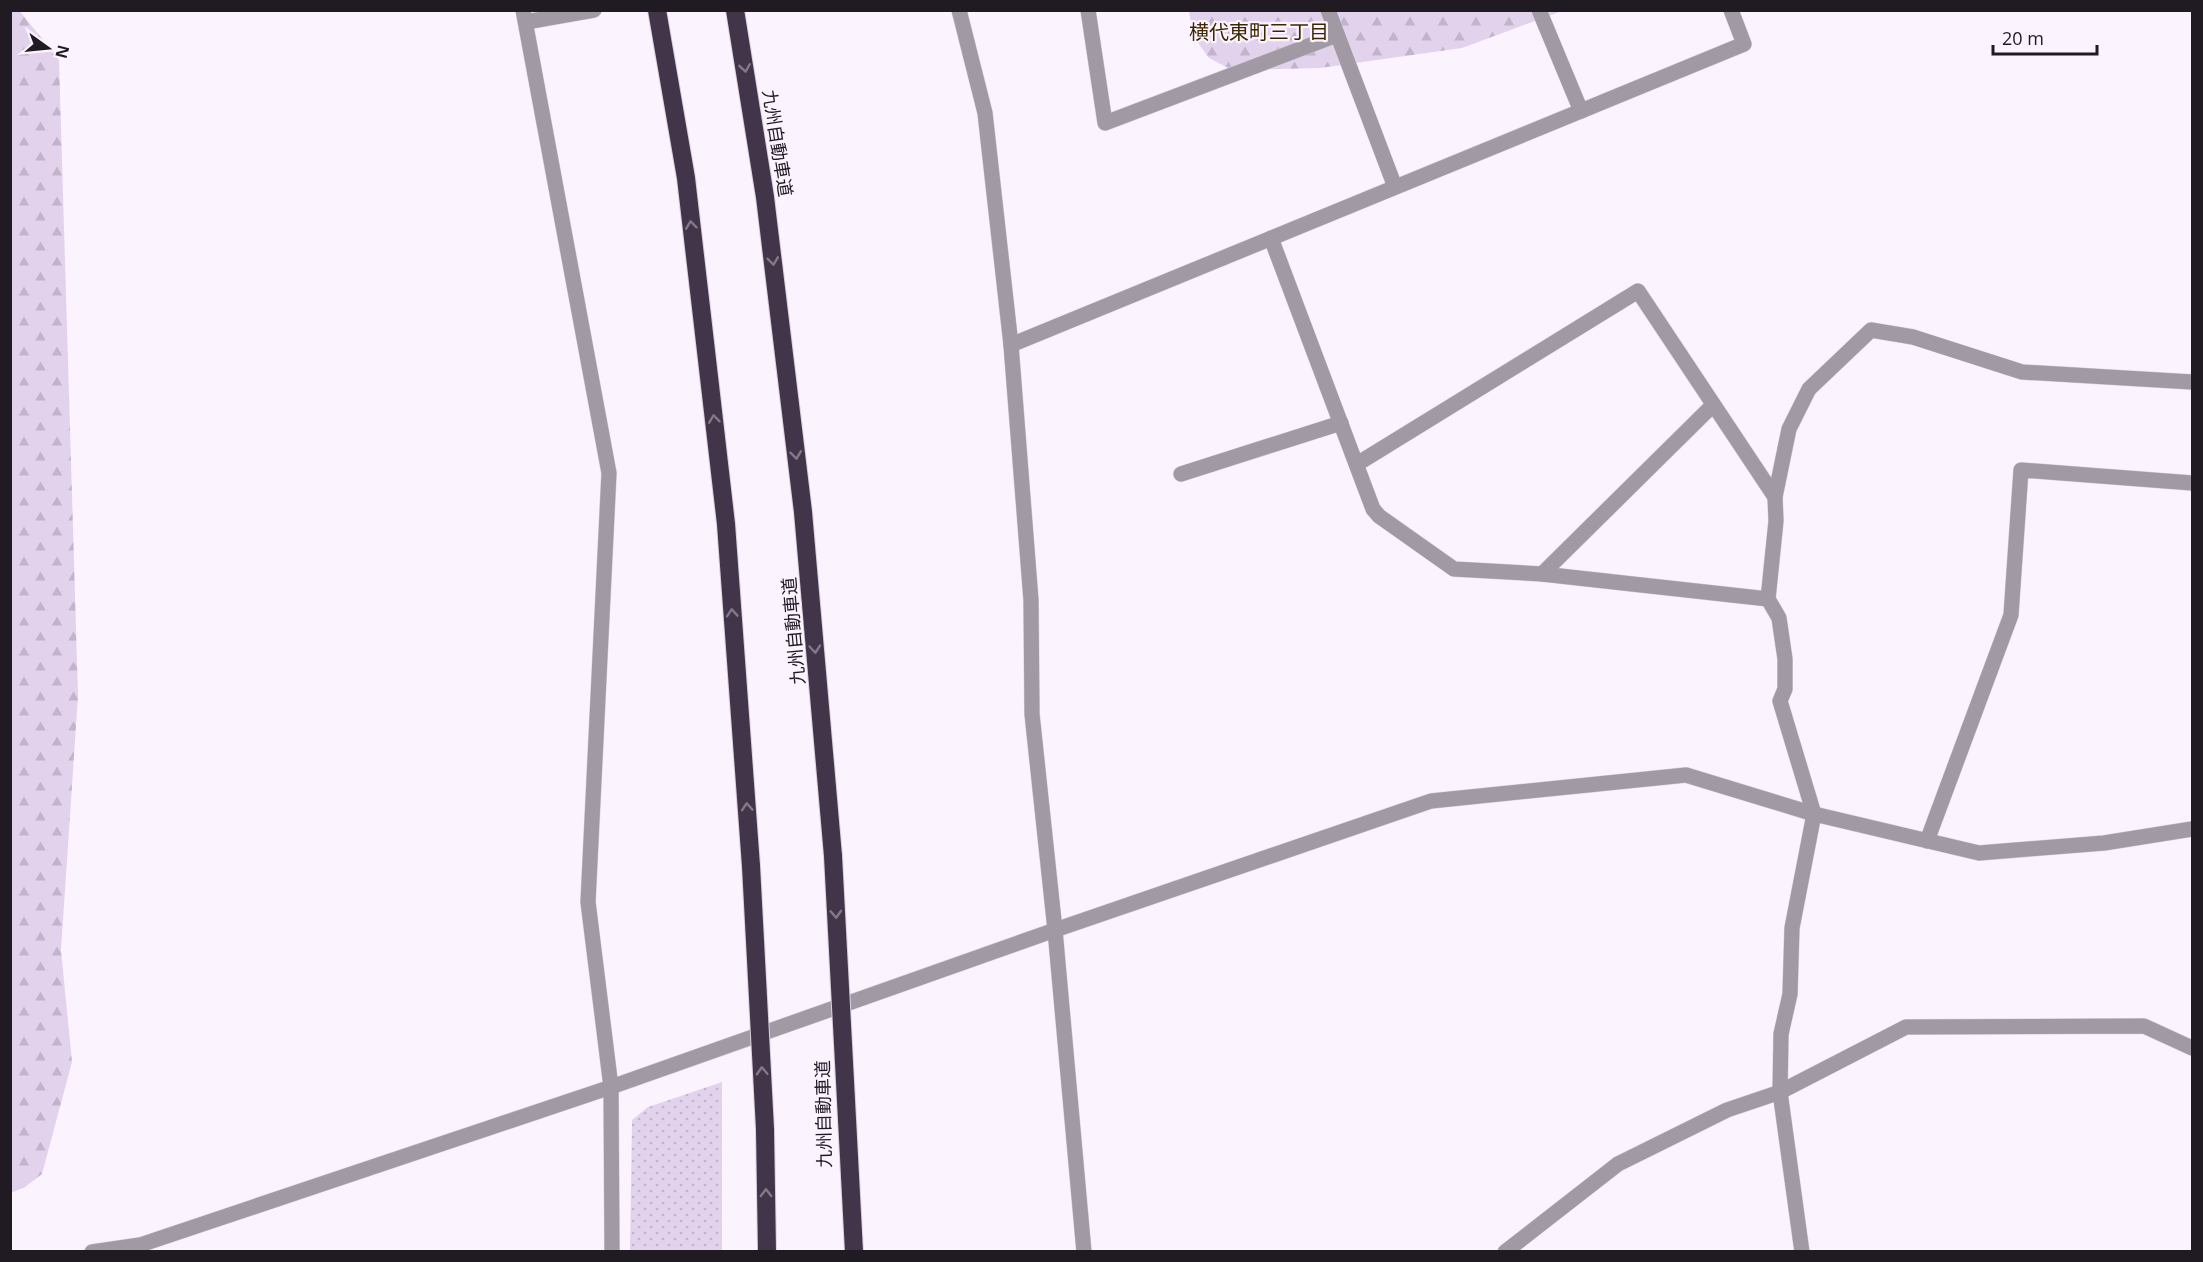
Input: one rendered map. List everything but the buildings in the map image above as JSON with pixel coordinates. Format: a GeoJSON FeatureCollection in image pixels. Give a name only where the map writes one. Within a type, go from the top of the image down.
{"type":"FeatureCollection","features":[{"type":"Feature","properties":{"kind":"highway"},"geometry":{"type":"LineString","coordinates":[[657,10],[686,178],[726,524],[751,866],[765,1129],[767,1251]]}},
{"type":"Feature","properties":{"kind":"highway","name":"九州自動車道"},"geometry":{"type":"LineString","coordinates":[[735,10],[765,197],[802,500],[833,856],[847,1119],[845,1251]]}},
{"type":"Feature","properties":{"kind":"highway"},"geometry":{"type":"LineString","coordinates":[[847,1119],[854,1251]]}},
{"type":"Feature","properties":{"kind":"street"},"geometry":{"type":"LineString","coordinates":[[594,10],[524,16],[609,473],[588,902],[611,1088],[612,1251]]}},
{"type":"Feature","properties":{"kind":"street"},"geometry":{"type":"LineString","coordinates":[[959,10],[985,113],[1011,345],[1031,600],[1032,714],[1055,930],[1084,1251]]}},
{"type":"Feature","properties":{"kind":"street"},"geometry":{"type":"LineString","coordinates":[[1088,10],[1105,123],[1337,35]]}},
{"type":"Feature","properties":{"kind":"street"},"geometry":{"type":"LineString","coordinates":[[1328,10],[1395,187]]}},
{"type":"Feature","properties":{"kind":"street"},"geometry":{"type":"LineString","coordinates":[[1539,10],[1581,111]]}},
{"type":"Feature","properties":{"kind":"street"},"geometry":{"type":"LineString","coordinates":[[1011,345],[1744,44],[1731,10]]}},
{"type":"Feature","properties":{"kind":"street"},"geometry":{"type":"LineString","coordinates":[[1271,238],[1373,509],[1379,516],[1454,570],[1542,574],[1768,599]]}},
{"type":"Feature","properties":{"kind":"street"},"geometry":{"type":"LineString","coordinates":[[1356,464],[1638,291],[1712,406],[1775,497]]}},
{"type":"Feature","properties":{"kind":"street"},"geometry":{"type":"LineString","coordinates":[[1802,1251],[1780,1092],[1781,1034],[1790,994],[1792,928],[1814,814],[1780,701],[1785,689],[1785,659],[1779,618],[1768,599],[1776,521],[1775,497],[1789,429],[1809,389],[1871,330],[1914,337],[2022,372],[2193,382]]}},
{"type":"Feature","properties":{"kind":"street"},"geometry":{"type":"LineString","coordinates":[[1542,574],[1712,406]]}},
{"type":"Feature","properties":{"kind":"street"},"geometry":{"type":"LineString","coordinates":[[1180,474],[1341,423]]}},
{"type":"Feature","properties":{"kind":"street"},"geometry":{"type":"LineString","coordinates":[[1927,841],[2011,615],[2021,470],[2193,483]]}},
{"type":"Feature","properties":{"kind":"street"},"geometry":{"type":"LineString","coordinates":[[92,1251],[140,1245],[611,1088],[1055,930],[1431,801],[1686,775],[1814,814],[1979,853],[2104,843],[2193,830]]}},
{"type":"Feature","properties":{"kind":"street"},"geometry":{"type":"LineString","coordinates":[[1506,1251],[1618,1164],[1727,1110],[1780,1092],[1906,1027],[2144,1026],[2193,1048]]}},
{"type":"Feature","properties":{"kind":"green space"},"geometry":{"type":"Polygon","coordinates":[[[19,10],[59,60],[78,696],[61,950],[72,1062],[42,1174],[25,1187],[11,1193],[10,11],[19,10]]]}},
{"type":"Feature","properties":{"kind":"green space"},"geometry":{"type":"Polygon","coordinates":[[[1189,11],[1562,11],[1462,48],[1320,68],[1232,70],[1209,58],[1193,36],[1189,11]]]}},
{"type":"Feature","properties":{"kind":"green space"},"geometry":{"type":"Polygon","coordinates":[[[722,1082],[722,1251],[630,1251],[632,1120],[648,1107],[722,1082]]]}},
{"type":"Feature","properties":{"kind":"district","name":"横代東町三丁目"},"geometry":{"type":"Point","coordinates":[1259,31]}}]}
